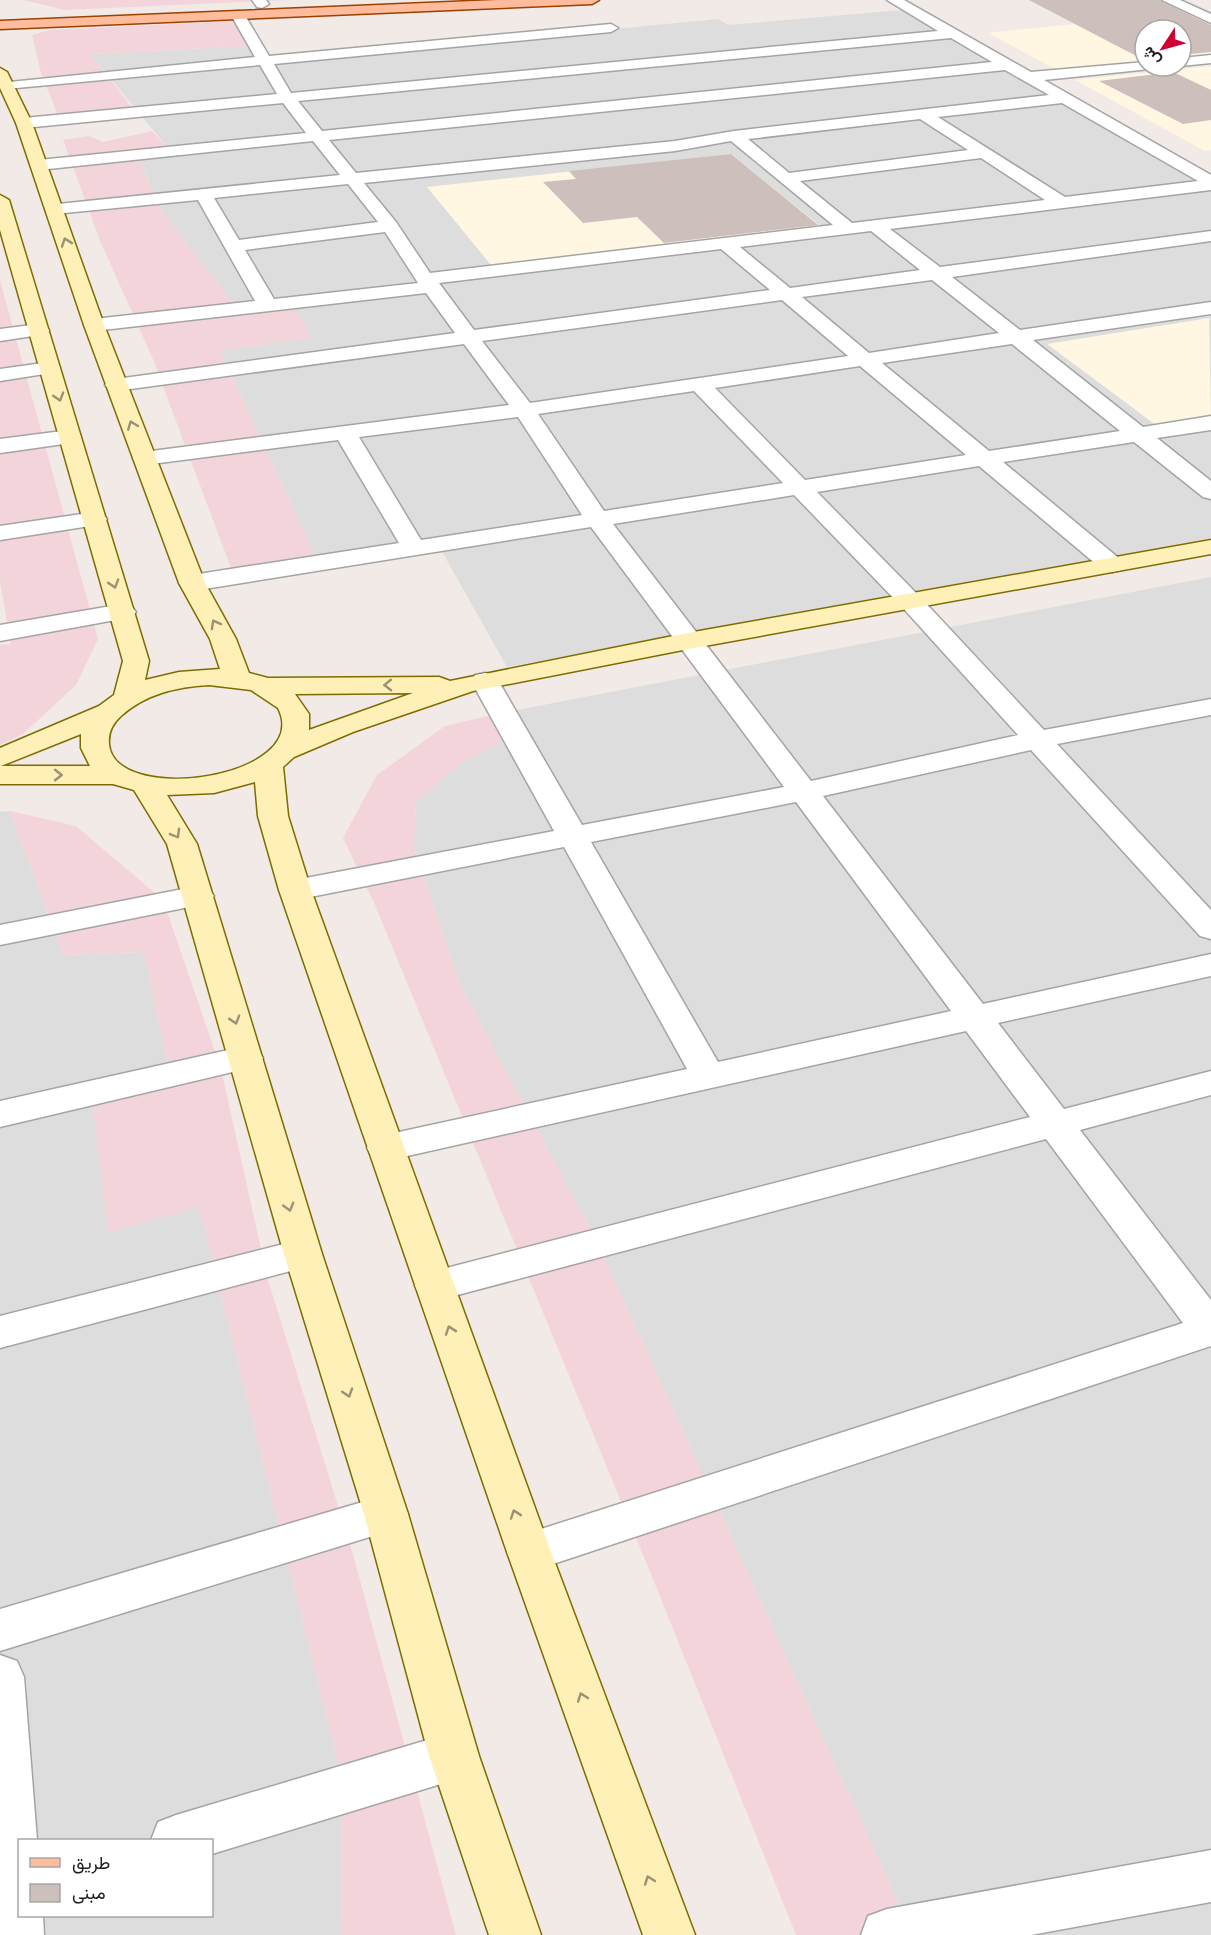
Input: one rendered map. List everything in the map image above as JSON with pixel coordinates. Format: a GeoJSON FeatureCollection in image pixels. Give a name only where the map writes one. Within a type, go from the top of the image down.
{"type":"FeatureCollection","features":[{"type":"Feature","properties":{"kind":"main road"},"geometry":{"type":"LineString","coordinates":[[3,31],[63,17],[261,2],[367,0]]}},
{"type":"Feature","properties":{"kind":"main road"},"geometry":{"type":"LineString","coordinates":[[0,15],[63,17],[238,15],[592,0]]}},
{"type":"Feature","properties":{"kind":"main road"},"geometry":{"type":"LineString","coordinates":[[32,9],[63,17]]}},
{"type":"Feature","properties":{"kind":"main road"},"geometry":{"type":"LineString","coordinates":[[3,79],[24,123],[94,325],[192,583],[223,639],[237,678]]}},
{"type":"Feature","properties":{"kind":"main road"},"geometry":{"type":"LineString","coordinates":[[2,210],[136,661],[117,705],[95,729],[93,746],[102,762],[132,780],[182,844],[303,1254],[386,1515],[454,1756],[515,1935]]}},
{"type":"Feature","properties":{"kind":"main road"},"geometry":{"type":"LineString","coordinates":[[0,775],[132,780],[176,788],[209,786],[241,778],[342,726],[476,683],[688,641],[912,603],[1211,547]]}},
{"type":"Feature","properties":{"kind":"main road"},"geometry":{"type":"LineString","coordinates":[[0,758],[117,705],[151,687],[180,679],[237,678],[266,686],[286,698],[296,714],[297,732],[277,758],[273,816],[295,890],[529,1552],[669,1935]]}},
{"type":"Feature","properties":{"kind":"main road"},"geometry":{"type":"LineString","coordinates":[[266,686],[476,683]]}},
{"type":"Feature","properties":{"kind":"street"},"geometry":{"type":"LineString","coordinates":[[894,0],[1179,162],[1211,184]]}},
{"type":"Feature","properties":{"kind":"street"},"geometry":{"type":"LineString","coordinates":[[1169,0],[1211,19]]}},
{"type":"Feature","properties":{"kind":"street"},"geometry":{"type":"LineString","coordinates":[[3,79],[264,60],[505,38],[615,32],[574,1]]}},
{"type":"Feature","properties":{"kind":"street"},"geometry":{"type":"LineString","coordinates":[[238,15],[286,97],[390,226],[428,283],[524,410],[598,520],[1211,1330],[529,1552]]}},
{"type":"Feature","properties":{"kind":"street"},"geometry":{"type":"LineString","coordinates":[[24,123],[952,33]]}},
{"type":"Feature","properties":{"kind":"street"},"geometry":{"type":"LineString","coordinates":[[505,38],[542,73]]}},
{"type":"Feature","properties":{"kind":"street"},"geometry":{"type":"LineString","coordinates":[[394,48],[493,165]]}},
{"type":"Feature","properties":{"kind":"street"},"geometry":{"type":"LineString","coordinates":[[638,48],[718,109]]}},
{"type":"Feature","properties":{"kind":"street"},"geometry":{"type":"LineString","coordinates":[[755,52],[805,86]]}},
{"type":"Feature","properties":{"kind":"street"},"geometry":{"type":"LineString","coordinates":[[1193,61],[1211,59]]}},
{"type":"Feature","properties":{"kind":"street"},"geometry":{"type":"LineString","coordinates":[[39,165],[1006,65]]}},
{"type":"Feature","properties":{"kind":"street"},"geometry":{"type":"LineString","coordinates":[[1028,77],[1133,67]]}},
{"type":"Feature","properties":{"kind":"street"},"geometry":{"type":"LineString","coordinates":[[54,208],[675,146],[735,128],[752,134],[1065,98]]}},
{"type":"Feature","properties":{"kind":"street"},"geometry":{"type":"LineString","coordinates":[[922,114],[1062,203]]}},
{"type":"Feature","properties":{"kind":"street"},"geometry":{"type":"LineString","coordinates":[[735,128],[786,178],[849,229]]}},
{"type":"Feature","properties":{"kind":"street"},"geometry":{"type":"LineString","coordinates":[[786,178],[984,153]]}},
{"type":"Feature","properties":{"kind":"street"},"geometry":{"type":"LineString","coordinates":[[1179,162],[1200,159]]}},
{"type":"Feature","properties":{"kind":"street"},"geometry":{"type":"LineString","coordinates":[[94,325],[268,306],[726,244],[1211,184]]}},
{"type":"Feature","properties":{"kind":"street"},"geometry":{"type":"LineString","coordinates":[[203,193],[268,306]]}},
{"type":"Feature","properties":{"kind":"street"},"geometry":{"type":"LineString","coordinates":[[234,246],[390,226]]}},
{"type":"Feature","properties":{"kind":"street"},"geometry":{"type":"LineString","coordinates":[[876,226],[1211,492]]}},
{"type":"Feature","properties":{"kind":"street"},"geometry":{"type":"LineString","coordinates":[[116,385],[471,339],[1211,236]]}},
{"type":"Feature","properties":{"kind":"street"},"geometry":{"type":"LineString","coordinates":[[726,244],[1112,565]]}},
{"type":"Feature","properties":{"kind":"street"},"geometry":{"type":"LineString","coordinates":[[144,458],[524,410],[1210,309]]}},
{"type":"Feature","properties":{"kind":"street"},"geometry":{"type":"LineString","coordinates":[[0,335],[39,330]]}},
{"type":"Feature","properties":{"kind":"street"},"geometry":{"type":"LineString","coordinates":[[0,375],[50,368]]}},
{"type":"Feature","properties":{"kind":"street"},"geometry":{"type":"LineString","coordinates":[[699,384],[912,603],[1211,928]]}},
{"type":"Feature","properties":{"kind":"street"},"geometry":{"type":"LineString","coordinates":[[192,583],[1211,423]]}},
{"type":"Feature","properties":{"kind":"street"},"geometry":{"type":"LineString","coordinates":[[345,433],[414,548]]}},
{"type":"Feature","properties":{"kind":"street"},"geometry":{"type":"LineString","coordinates":[[0,446],[70,437]]}},
{"type":"Feature","properties":{"kind":"street"},"geometry":{"type":"LineString","coordinates":[[0,533],[95,519]]}},
{"type":"Feature","properties":{"kind":"street"},"geometry":{"type":"LineString","coordinates":[[0,633],[123,612]]}},
{"type":"Feature","properties":{"kind":"street"},"geometry":{"type":"LineString","coordinates":[[476,683],[573,836],[708,1076]]}},
{"type":"Feature","properties":{"kind":"street"},"geometry":{"type":"LineString","coordinates":[[295,890],[802,792],[1036,740],[1211,707]]}},
{"type":"Feature","properties":{"kind":"street"},"geometry":{"type":"LineString","coordinates":[[0,935],[198,896]]}},
{"type":"Feature","properties":{"kind":"street"},"geometry":{"type":"LineString","coordinates":[[385,1148],[1211,964]]}},
{"type":"Feature","properties":{"kind":"street"},"geometry":{"type":"LineString","coordinates":[[0,1114],[246,1058]]}},
{"type":"Feature","properties":{"kind":"street"},"geometry":{"type":"LineString","coordinates":[[435,1286],[1211,1083]]}},
{"type":"Feature","properties":{"kind":"street"},"geometry":{"type":"LineString","coordinates":[[0,1332],[303,1254]]}},
{"type":"Feature","properties":{"kind":"street"},"geometry":{"type":"LineString","coordinates":[[0,1630],[386,1515]]}},
{"type":"Feature","properties":{"kind":"street"},"geometry":{"type":"LineString","coordinates":[[0,1677],[13,1902]]}},
{"type":"Feature","properties":{"kind":"street"},"geometry":{"type":"LineString","coordinates":[[180,1839],[454,1756]]}},
{"type":"Feature","properties":{"kind":"street"},"geometry":{"type":"LineString","coordinates":[[887,1935],[1211,1876]]}},
{"type":"Feature","properties":{"kind":"shaded area"},"geometry":{"type":"Polygon","coordinates":[[[23,0],[286,0],[65,10],[23,0]]]}},
{"type":"Feature","properties":{"kind":"shaded area"},"geometry":{"type":"Polygon","coordinates":[[[902,10],[1211,190],[1211,538],[507,667],[435,539],[317,560],[220,351],[310,337],[236,307],[159,208],[137,152],[168,148],[90,54],[247,46],[260,63],[718,19],[728,25],[902,10]]]}},
{"type":"Feature","properties":{"kind":"shaded area"},"geometry":{"type":"Polygon","coordinates":[[[1189,12],[1211,23],[1211,54],[1193,56],[1193,18],[1133,18],[1133,62],[1057,70],[988,33],[1189,12]]]}},
{"type":"Feature","properties":{"kind":"shaded area"},"geometry":{"type":"Polygon","coordinates":[[[235,21],[247,46],[90,54],[134,110],[59,118],[41,73],[32,35],[49,30],[235,21]]]}},
{"type":"Feature","properties":{"kind":"shaded area"},"geometry":{"type":"Polygon","coordinates":[[[1211,66],[1211,150],[1205,151],[1075,80],[1133,74],[1133,78],[1193,78],[1193,68],[1211,66]]]}},
{"type":"Feature","properties":{"kind":"shaded area"},"geometry":{"type":"Polygon","coordinates":[[[152,131],[168,148],[137,153],[159,208],[236,307],[288,299],[311,337],[220,351],[317,560],[234,576],[152,357],[101,243],[63,140],[89,136],[103,142],[152,131]]]}},
{"type":"Feature","properties":{"kind":"shaded area"},"geometry":{"type":"Polygon","coordinates":[[[731,154],[820,226],[491,265],[427,187],[731,154]]]}},
{"type":"Feature","properties":{"kind":"shaded area"},"geometry":{"type":"Polygon","coordinates":[[[0,280],[98,639],[76,685],[23,734],[0,745],[0,645],[11,644],[0,582],[0,280]]]}},
{"type":"Feature","properties":{"kind":"shaded area"},"geometry":{"type":"Polygon","coordinates":[[[1209,318],[1211,419],[1160,428],[1047,344],[1209,318]]]}},
{"type":"Feature","properties":{"kind":"shaded area"},"geometry":{"type":"Polygon","coordinates":[[[1211,577],[1211,1935],[913,1935],[594,1236],[461,987],[414,847],[416,801],[464,761],[515,735],[501,713],[1211,577]]]}},
{"type":"Feature","properties":{"kind":"shaded area"},"geometry":{"type":"Polygon","coordinates":[[[501,713],[516,735],[464,761],[416,801],[414,847],[461,987],[594,1236],[913,1935],[796,1935],[655,1584],[375,905],[343,838],[377,775],[445,726],[501,713]]]}},
{"type":"Feature","properties":{"kind":"shaded area"},"geometry":{"type":"Polygon","coordinates":[[[10,811],[63,955],[144,952],[171,1081],[108,1231],[199,1206],[341,1774],[342,1935],[0,1935],[0,812],[10,811]]]}},
{"type":"Feature","properties":{"kind":"shaded area"},"geometry":{"type":"Polygon","coordinates":[[[10,811],[76,826],[163,900],[221,1069],[268,1280],[352,1551],[456,1935],[342,1935],[341,1774],[199,1207],[108,1232],[92,1102],[171,1081],[144,952],[63,955],[10,811]]]}},
{"type":"Feature","properties":{"kind":"building"},"geometry":{"type":"Polygon","coordinates":[[[1029,0],[1159,0],[1211,25],[1211,52],[1193,54],[1193,18],[1133,18],[1133,54],[1029,0]]]}},
{"type":"Feature","properties":{"kind":"building"},"geometry":{"type":"Polygon","coordinates":[[[1133,77],[1186,78],[1211,90],[1211,120],[1183,124],[1099,81],[1133,77]]]}},
{"type":"Feature","properties":{"kind":"building"},"geometry":{"type":"Polygon","coordinates":[[[731,154],[818,225],[664,243],[637,217],[583,223],[543,182],[576,179],[569,171],[731,154]]]}}]}
